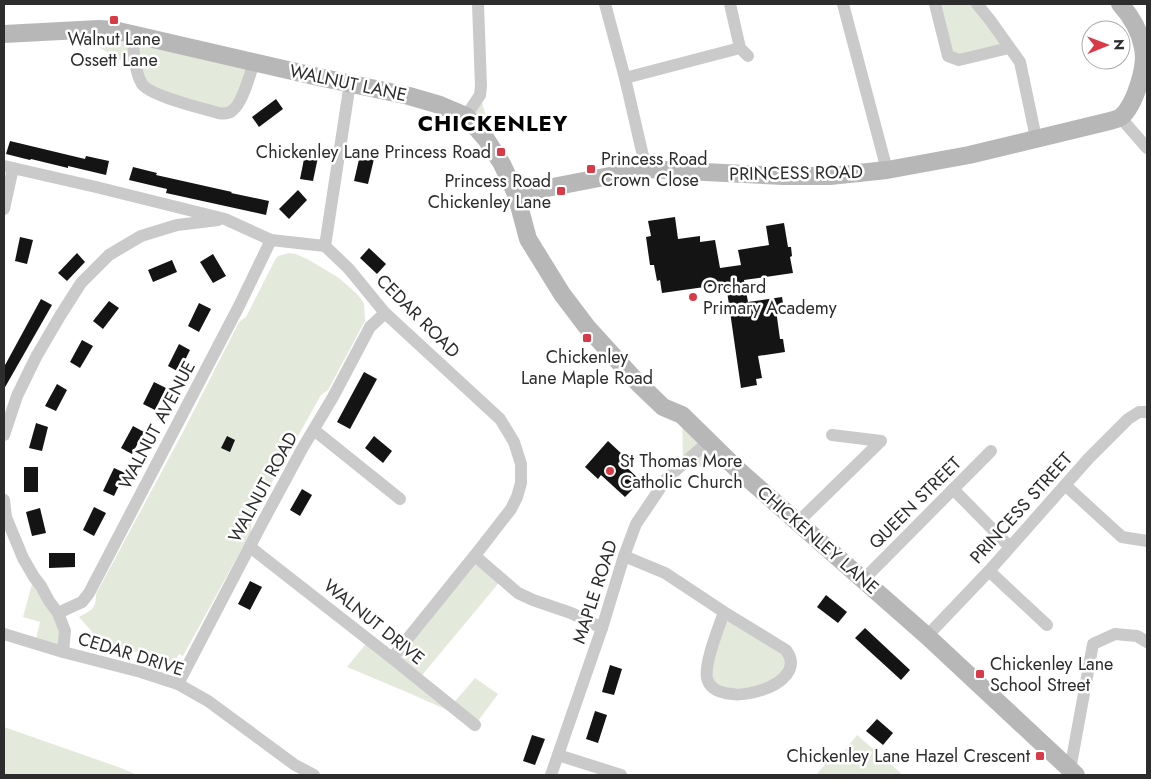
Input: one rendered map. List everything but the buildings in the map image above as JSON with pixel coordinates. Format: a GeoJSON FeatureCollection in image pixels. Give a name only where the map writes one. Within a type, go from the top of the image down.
{"type":"FeatureCollection","features":[{"type":"Feature","properties":{"kind":"street"},"geometry":{"type":"LineString","coordinates":[[466,116],[480,95],[481,86],[478,4]]}},
{"type":"Feature","properties":{"kind":"street"},"geometry":{"type":"LineString","coordinates":[[605,4],[625,78],[646,169]]}},
{"type":"Feature","properties":{"kind":"street"},"geometry":{"type":"LineString","coordinates":[[625,78],[744,52],[730,4]]}},
{"type":"Feature","properties":{"kind":"street"},"geometry":{"type":"LineString","coordinates":[[843,4],[887,170]]}},
{"type":"Feature","properties":{"kind":"street"},"geometry":{"type":"LineString","coordinates":[[935,4],[948,56],[959,60],[1009,48]]}},
{"type":"Feature","properties":{"kind":"street"},"geometry":{"type":"LineString","coordinates":[[977,4],[1020,62],[1036,138]]}},
{"type":"Feature","properties":{"kind":"street"},"geometry":{"type":"LineString","coordinates":[[1120,4],[1134,23],[1144,50],[1141,80],[1128,107],[1120,117],[1147,148]]}},
{"type":"Feature","properties":{"kind":"street","name":"WALNUT LANE"},"geometry":{"type":"LineString","coordinates":[[4,34],[99,29],[114,30],[409,96],[440,105],[466,116],[486,139],[496,154],[516,194]]}},
{"type":"Feature","properties":{"kind":"street"},"geometry":{"type":"LineString","coordinates":[[132,34],[137,69],[145,87],[157,94],[218,113],[228,113],[237,105],[241,99],[254,62]]}},
{"type":"Feature","properties":{"kind":"street"},"geometry":{"type":"LineString","coordinates":[[4,209],[9,167],[226,220],[271,240],[325,246],[350,83]]}},
{"type":"Feature","properties":{"kind":"street","name":"PRINCESS ROAD"},"geometry":{"type":"LineString","coordinates":[[516,194],[646,169],[784,176],[830,176],[887,170],[969,155],[1120,117]]}},
{"type":"Feature","properties":{"kind":"street","name":"CHICKENLEY LANE"},"geometry":{"type":"LineString","coordinates":[[516,194],[528,239],[562,294],[587,327],[638,382],[662,407],[682,414],[708,442],[927,636],[1067,772]]}},
{"type":"Feature","properties":{"kind":"street"},"geometry":{"type":"LineString","coordinates":[[4,435],[17,396],[36,357],[81,283],[109,255],[141,236],[177,225],[226,220]]}},
{"type":"Feature","properties":{"kind":"street","name":"WALNUT AVENUE"},"geometry":{"type":"LineString","coordinates":[[58,613],[82,602],[89,593],[239,306],[271,240]]}},
{"type":"Feature","properties":{"kind":"street","name":"CEDAR ROAD"},"geometry":{"type":"LineString","coordinates":[[325,246],[349,269],[385,313],[500,419],[514,442],[521,464],[521,483],[511,509],[392,658]]}},
{"type":"Feature","properties":{"kind":"street","name":"WALNUT ROAD"},"geometry":{"type":"LineString","coordinates":[[178,684],[370,327],[385,313]]}},
{"type":"Feature","properties":{"kind":"street","name":"PRINCESS STREET"},"geometry":{"type":"LineString","coordinates":[[927,636],[1089,458],[1128,419],[1139,412],[1147,412]]}},
{"type":"Feature","properties":{"kind":"street"},"geometry":{"type":"LineString","coordinates":[[314,430],[400,499]]}},
{"type":"Feature","properties":{"kind":"street"},"geometry":{"type":"LineString","coordinates":[[798,522],[881,441],[832,435]]}},
{"type":"Feature","properties":{"kind":"street","name":"MAPLE ROAD"},"geometry":{"type":"LineString","coordinates":[[550,775],[602,628],[636,524],[667,478],[708,442]]}},
{"type":"Feature","properties":{"kind":"street","name":"QUEEN STREET"},"geometry":{"type":"LineString","coordinates":[[864,579],[991,451]]}},
{"type":"Feature","properties":{"kind":"street"},"geometry":{"type":"LineString","coordinates":[[1065,485],[1122,537],[1147,541]]}},
{"type":"Feature","properties":{"kind":"street"},"geometry":{"type":"LineString","coordinates":[[953,489],[1010,547]]}},
{"type":"Feature","properties":{"kind":"street"},"geometry":{"type":"LineString","coordinates":[[4,500],[6,517],[23,558],[58,613],[65,631],[63,652]]}},
{"type":"Feature","properties":{"kind":"street","name":"WALNUT DRIVE"},"geometry":{"type":"LineString","coordinates":[[250,547],[475,725]]}},
{"type":"Feature","properties":{"kind":"street"},"geometry":{"type":"LineString","coordinates":[[475,556],[518,593],[532,600],[572,613],[602,628]]}},
{"type":"Feature","properties":{"kind":"street"},"geometry":{"type":"LineString","coordinates":[[624,556],[665,573],[786,650],[792,661],[789,672],[785,677],[771,686],[750,693],[723,692],[710,684],[707,677],[707,666],[724,612]]}},
{"type":"Feature","properties":{"kind":"street"},"geometry":{"type":"LineString","coordinates":[[989,570],[1048,625]]}},
{"type":"Feature","properties":{"kind":"street","name":"CEDAR DRIVE"},"geometry":{"type":"LineString","coordinates":[[4,634],[178,684],[208,701],[295,765],[314,775]]}},
{"type":"Feature","properties":{"kind":"street"},"geometry":{"type":"LineString","coordinates":[[1067,772],[1093,644],[1114,634],[1137,636],[1147,642]]}},
{"type":"Feature","properties":{"kind":"street"},"geometry":{"type":"LineString","coordinates":[[558,755],[621,775]]}},
{"type":"Feature","properties":{"kind":"shaded area"},"geometry":{"type":"Polygon","coordinates":[[[935,4],[977,4],[1009,48],[948,56],[935,4]]]}},
{"type":"Feature","properties":{"kind":"shaded area"},"geometry":{"type":"Polygon","coordinates":[[[70,31],[254,62],[233,110],[157,94],[137,69],[70,31]]]}},
{"type":"Feature","properties":{"kind":"shaded area"},"geometry":{"type":"Polygon","coordinates":[[[480,95],[496,154],[466,116],[480,95]]]}},
{"type":"Feature","properties":{"kind":"shaded area"},"geometry":{"type":"Polygon","coordinates":[[[289,253],[309,260],[339,278],[356,293],[364,304],[365,321],[328,390],[321,395],[252,518],[251,532],[183,656],[179,654],[172,662],[158,664],[145,654],[102,643],[79,617],[90,611],[94,606],[96,594],[184,430],[239,322],[246,317],[275,260],[278,256],[289,253]]]}},
{"type":"Feature","properties":{"kind":"shaded area"},"geometry":{"type":"Polygon","coordinates":[[[682,415],[736,468],[683,465],[682,415]]]}},
{"type":"Feature","properties":{"kind":"shaded area"},"geometry":{"type":"Polygon","coordinates":[[[475,556],[502,579],[418,680],[451,706],[475,678],[498,694],[475,725],[465,718],[347,667],[369,640],[392,658],[475,556]]]}},
{"type":"Feature","properties":{"kind":"shaded area"},"geometry":{"type":"Polygon","coordinates":[[[34,577],[58,613],[63,652],[35,643],[40,622],[23,617],[34,577]]]}},
{"type":"Feature","properties":{"kind":"shaded area"},"geometry":{"type":"Polygon","coordinates":[[[724,612],[792,661],[771,686],[717,690],[707,666],[724,612]]]}},
{"type":"Feature","properties":{"kind":"shaded area"},"geometry":{"type":"Polygon","coordinates":[[[4,727],[121,768],[137,775],[4,775],[4,727]]]}},
{"type":"Feature","properties":{"kind":"shaded area"},"geometry":{"type":"Polygon","coordinates":[[[857,735],[903,775],[816,775],[831,757],[838,759],[857,735]]]}},
{"type":"Feature","properties":{"kind":"place","name":"Walnut Lane Ossett Lane"},"geometry":{"type":"Point","coordinates":[114,20]}},
{"type":"Feature","properties":{"kind":"place","name":"Chickenley Lane Princess Road"},"geometry":{"type":"Point","coordinates":[501,152]}},
{"type":"Feature","properties":{"kind":"place","name":"Princess Road Crown Close"},"geometry":{"type":"Point","coordinates":[591,169]}},
{"type":"Feature","properties":{"kind":"place","name":"Princess Road Chickenley Lane"},"geometry":{"type":"Point","coordinates":[561,191]}},
{"type":"Feature","properties":{"kind":"place","name":"Orchard Primary Academy"},"geometry":{"type":"Point","coordinates":[693,297]}},
{"type":"Feature","properties":{"kind":"place","name":"Chickenley Lane Maple Road"},"geometry":{"type":"Point","coordinates":[587,338]}},
{"type":"Feature","properties":{"kind":"place","name":"St Thomas More Catholic Church"},"geometry":{"type":"Point","coordinates":[610,471]}},
{"type":"Feature","properties":{"kind":"place","name":"Chickenley Lane School Street"},"geometry":{"type":"Point","coordinates":[980,674]}},
{"type":"Feature","properties":{"kind":"place","name":"Chickenley Lane Hazel Crescent"},"geometry":{"type":"Point","coordinates":[1040,756]}},
{"type":"Feature","properties":{"kind":"district","name":"CHICKENLEY"},"geometry":{"type":"Point","coordinates":[493,123]}}]}
